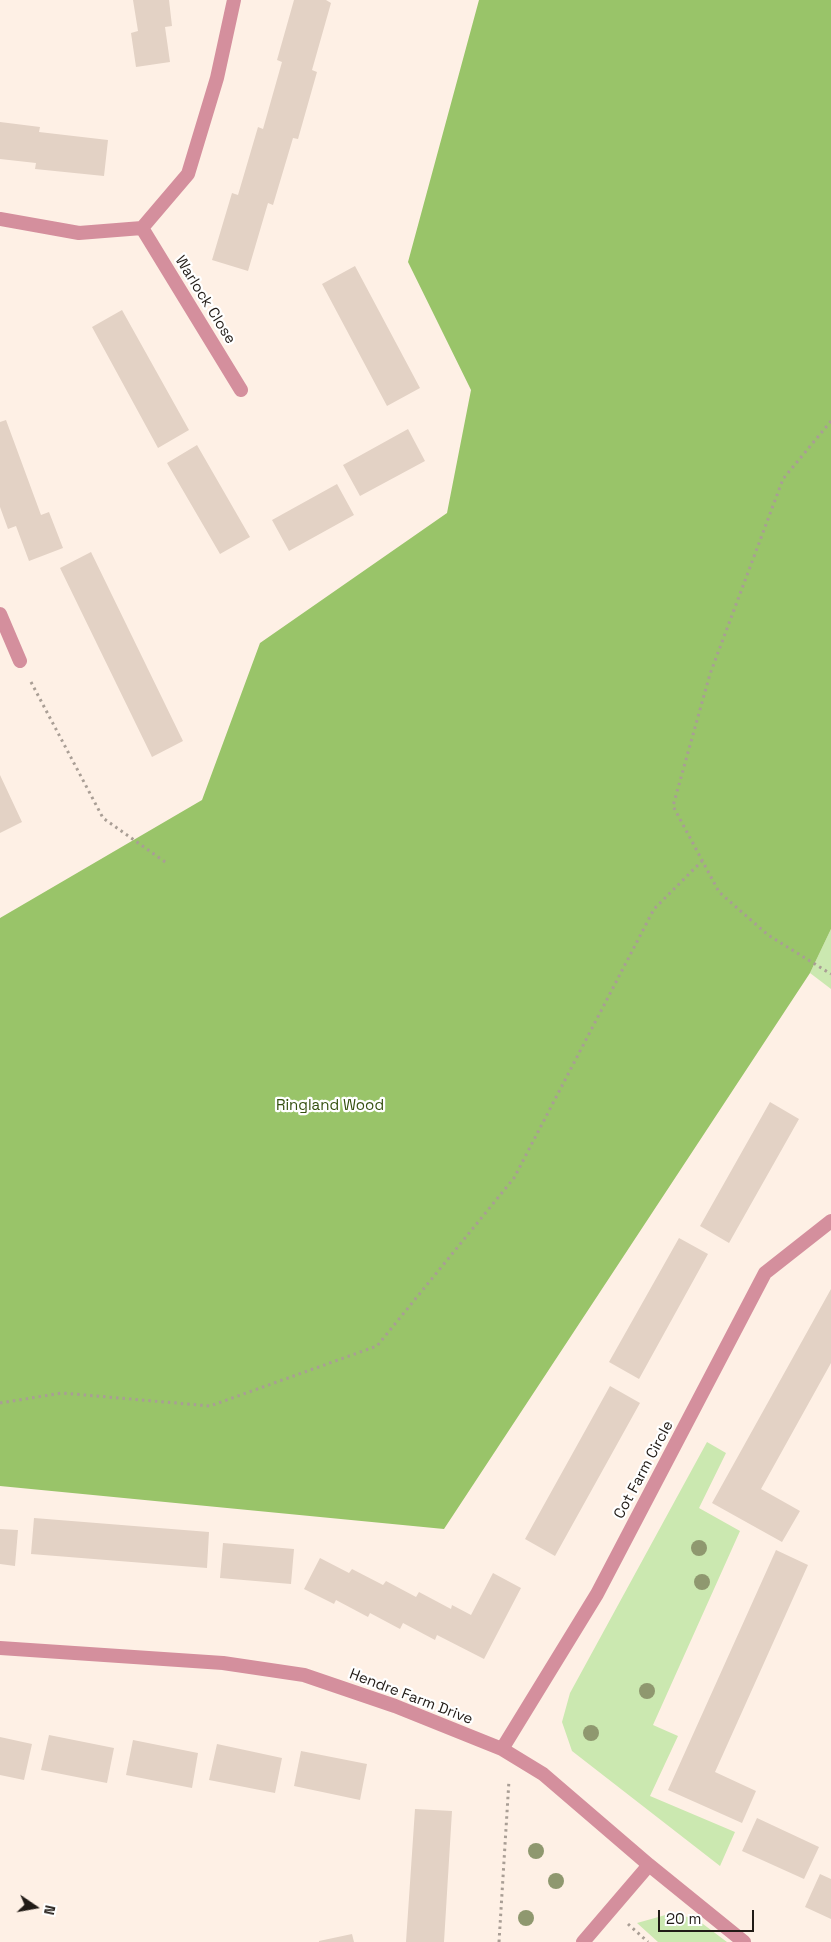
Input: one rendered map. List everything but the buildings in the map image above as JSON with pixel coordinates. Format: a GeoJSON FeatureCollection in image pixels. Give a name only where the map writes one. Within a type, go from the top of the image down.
{"type":"FeatureCollection","features":[{"type":"Feature","properties":{"kind":"street"},"geometry":{"type":"LineString","coordinates":[[0,219],[79,232],[142,228],[188,174],[217,78],[234,0]]}},
{"type":"Feature","properties":{"kind":"street","name":"Warlock Close"},"geometry":{"type":"LineString","coordinates":[[142,228],[241,390]]}},
{"type":"Feature","properties":{"kind":"street"},"geometry":{"type":"LineString","coordinates":[[0,614],[20,661]]}},
{"type":"Feature","properties":{"kind":"street","name":"Cot Farm Circle"},"geometry":{"type":"LineString","coordinates":[[506,1752],[597,1594],[765,1273],[831,1221]]}},
{"type":"Feature","properties":{"kind":"street","name":"Hendre Farm Drive"},"geometry":{"type":"LineString","coordinates":[[0,1648],[223,1663],[304,1675],[395,1706],[506,1752],[543,1774],[648,1866],[744,1942]]}},
{"type":"Feature","properties":{"kind":"street"},"geometry":{"type":"LineString","coordinates":[[582,1942],[648,1866]]}},
{"type":"Feature","properties":{"kind":"path"},"geometry":{"type":"LineString","coordinates":[[831,421],[783,479],[710,674],[673,806],[719,892],[768,935],[831,974]]}},
{"type":"Feature","properties":{"kind":"path"},"geometry":{"type":"LineString","coordinates":[[20,661],[103,818],[168,864]]}},
{"type":"Feature","properties":{"kind":"path"},"geometry":{"type":"LineString","coordinates":[[0,1403],[62,1393],[210,1406],[377,1346],[514,1178],[654,909],[702,861]]}},
{"type":"Feature","properties":{"kind":"path"},"geometry":{"type":"LineString","coordinates":[[499,1942],[506,1752]]}},
{"type":"Feature","properties":{"kind":"green space","name":"Ringland Wood"},"geometry":{"type":"Polygon","coordinates":[[[479,0],[831,0],[831,929],[810,973],[444,1529],[0,1486],[0,918],[202,800],[260,643],[447,513],[471,390],[408,262],[479,0]]]}},
{"type":"Feature","properties":{"kind":"green space"},"geometry":{"type":"Polygon","coordinates":[[[831,929],[831,989],[810,973],[831,929]]]}},
{"type":"Feature","properties":{"kind":"green space"},"geometry":{"type":"Polygon","coordinates":[[[707,1442],[726,1453],[699,1508],[740,1531],[653,1725],[678,1736],[650,1796],[735,1832],[720,1866],[572,1751],[562,1722],[570,1693],[707,1442]]]}},
{"type":"Feature","properties":{"kind":"green space"},"geometry":{"type":"Polygon","coordinates":[[[669,1914],[695,1918],[727,1942],[658,1942],[637,1923],[669,1914]]]}}]}
